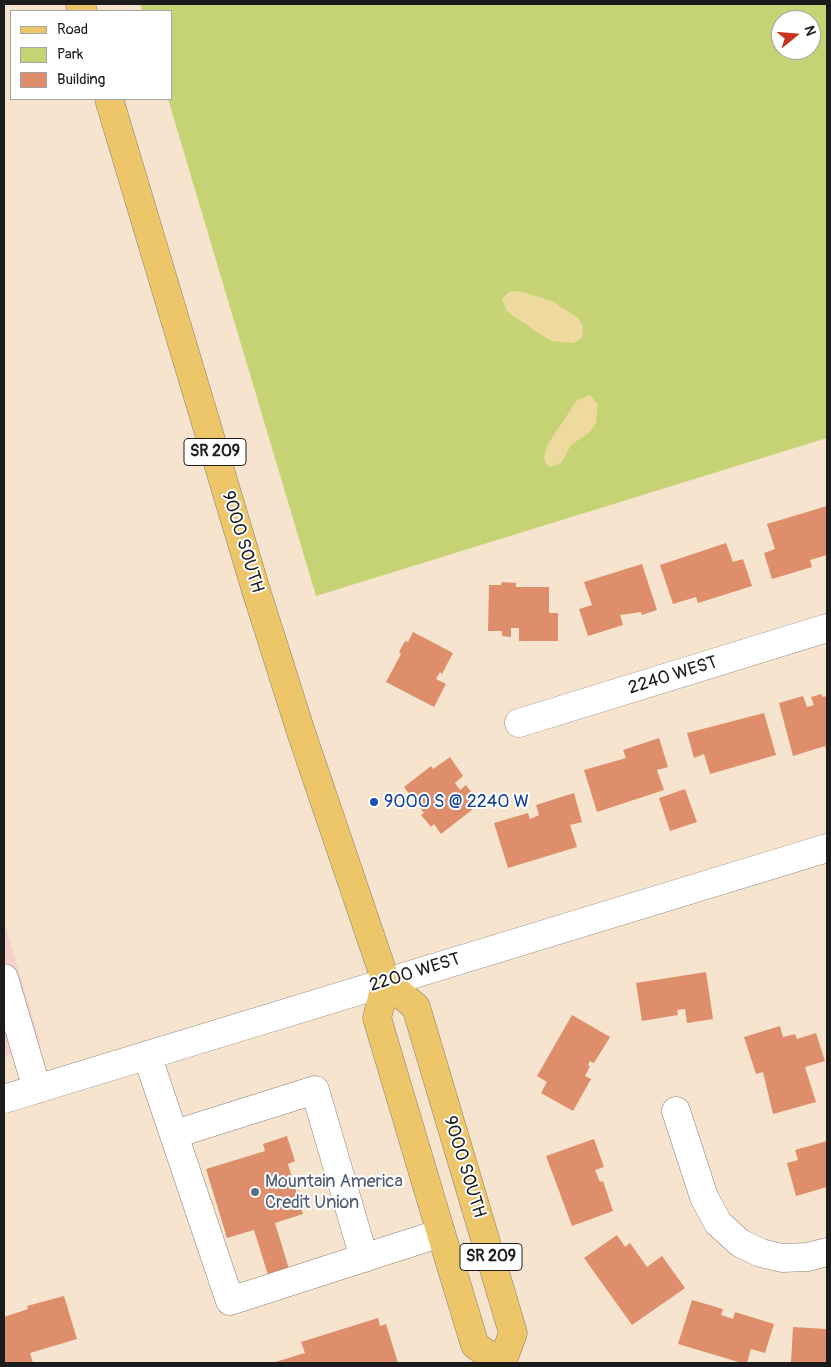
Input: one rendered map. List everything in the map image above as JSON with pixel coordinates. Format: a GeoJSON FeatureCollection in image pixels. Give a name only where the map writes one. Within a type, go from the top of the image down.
{"type":"FeatureCollection","features":[{"type":"Feature","properties":{"kind":"main road","name":"9000 SOUTH"},"geometry":{"type":"LineString","coordinates":[[109,100],[277,660],[386,982],[416,1007],[513,1333],[501,1363],[474,1345],[377,1018],[386,982]]}},
{"type":"Feature","properties":{"kind":"street","name":"2240 WEST"},"geometry":{"type":"LineString","coordinates":[[519,723],[827,628]]}},
{"type":"Feature","properties":{"kind":"street","name":"2200 WEST"},"geometry":{"type":"LineString","coordinates":[[4,1099],[827,848]]}},
{"type":"Feature","properties":{"kind":"street"},"geometry":{"type":"LineString","coordinates":[[4,978],[9,1013],[37,1089]]}},
{"type":"Feature","properties":{"kind":"street"},"geometry":{"type":"LineString","coordinates":[[147,1055],[230,1301],[441,1233]]}},
{"type":"Feature","properties":{"kind":"street"},"geometry":{"type":"LineString","coordinates":[[175,1134],[315,1090],[364,1258]]}},
{"type":"Feature","properties":{"kind":"street"},"geometry":{"type":"LineString","coordinates":[[676,1111],[704,1197],[718,1223],[740,1243],[761,1253],[791,1258],[808,1257],[827,1252]]}},
{"type":"Feature","properties":{"kind":"shaded area"},"geometry":{"type":"Polygon","coordinates":[[[4,921],[41,1044],[4,1056],[4,921]]]}},
{"type":"Feature","properties":{"kind":"green space"},"geometry":{"type":"Polygon","coordinates":[[[140,4],[827,4],[827,438],[316,596],[168,100],[172,100],[172,10],[142,10],[140,4]]]}},
{"type":"Feature","properties":{"kind":"sand"},"geometry":{"type":"Polygon","coordinates":[[[519,291],[552,301],[577,317],[583,325],[582,338],[573,343],[551,341],[513,316],[507,311],[502,299],[509,292],[519,291]]]}},
{"type":"Feature","properties":{"kind":"sand"},"geometry":{"type":"Polygon","coordinates":[[[590,395],[598,405],[596,423],[590,432],[571,445],[562,462],[551,467],[546,465],[544,457],[548,444],[577,400],[590,395]]]}},
{"type":"Feature","properties":{"kind":"building"},"geometry":{"type":"Polygon","coordinates":[[[827,506],[827,555],[810,560],[812,567],[772,579],[764,553],[775,549],[767,524],[827,506]]]}},
{"type":"Feature","properties":{"kind":"building"},"geometry":{"type":"Polygon","coordinates":[[[726,543],[733,562],[743,559],[752,586],[698,603],[696,597],[673,604],[660,565],[726,543]]]}},
{"type":"Feature","properties":{"kind":"building"},"geometry":{"type":"Polygon","coordinates":[[[642,564],[657,610],[642,615],[641,612],[620,615],[623,625],[588,636],[579,609],[592,605],[584,582],[642,564]]]}},
{"type":"Feature","properties":{"kind":"building"},"geometry":{"type":"Polygon","coordinates":[[[502,582],[516,583],[516,587],[549,587],[549,613],[558,613],[558,641],[519,641],[519,628],[511,628],[511,637],[502,636],[502,631],[488,631],[489,585],[501,585],[502,582]]]}},
{"type":"Feature","properties":{"kind":"building"},"geometry":{"type":"Polygon","coordinates":[[[413,632],[453,653],[442,674],[440,672],[436,679],[446,684],[434,707],[386,682],[401,654],[399,652],[405,641],[408,642],[413,632]]]}},
{"type":"Feature","properties":{"kind":"building"},"geometry":{"type":"Polygon","coordinates":[[[821,694],[823,697],[827,696],[827,753],[825,746],[793,756],[779,703],[803,696],[807,707],[814,705],[811,697],[821,694]]]}},
{"type":"Feature","properties":{"kind":"building"},"geometry":{"type":"Polygon","coordinates":[[[764,713],[776,755],[710,774],[704,754],[694,758],[687,733],[764,713]]]}},
{"type":"Feature","properties":{"kind":"building"},"geometry":{"type":"Polygon","coordinates":[[[659,738],[668,767],[657,770],[664,790],[597,812],[584,770],[626,758],[623,750],[659,738]]]}},
{"type":"Feature","properties":{"kind":"building"},"geometry":{"type":"Polygon","coordinates":[[[450,757],[463,776],[455,783],[460,790],[466,785],[474,796],[471,799],[477,806],[441,834],[434,824],[431,827],[421,815],[424,813],[404,787],[431,766],[433,769],[450,757]]]}},
{"type":"Feature","properties":{"kind":"building"},"geometry":{"type":"Polygon","coordinates":[[[685,789],[697,822],[670,831],[659,798],[685,789]]]}},
{"type":"Feature","properties":{"kind":"building"},"geometry":{"type":"Polygon","coordinates":[[[574,793],[582,822],[570,825],[577,847],[508,868],[494,823],[528,813],[530,819],[539,815],[536,805],[574,793]]]}},
{"type":"Feature","properties":{"kind":"building"},"geometry":{"type":"Polygon","coordinates":[[[706,972],[713,1019],[687,1023],[685,1009],[677,1010],[678,1015],[642,1021],[636,983],[706,972]]]}},
{"type":"Feature","properties":{"kind":"building"},"geometry":{"type":"Polygon","coordinates":[[[572,1015],[610,1037],[594,1063],[590,1061],[588,1065],[590,1066],[585,1076],[591,1079],[573,1111],[541,1093],[547,1082],[537,1076],[572,1015]]]}},
{"type":"Feature","properties":{"kind":"building"},"geometry":{"type":"Polygon","coordinates":[[[780,1026],[783,1037],[795,1034],[797,1039],[816,1033],[825,1061],[805,1067],[816,1102],[773,1114],[763,1072],[756,1074],[744,1037],[780,1026]]]}},
{"type":"Feature","properties":{"kind":"building","name":"Mountain America Credit Union"},"geometry":{"type":"Polygon","coordinates":[[[287,1136],[295,1161],[288,1164],[303,1214],[275,1223],[289,1269],[268,1275],[254,1230],[227,1238],[206,1169],[265,1151],[263,1144],[287,1136]]]}},
{"type":"Feature","properties":{"kind":"building"},"geometry":{"type":"Polygon","coordinates":[[[594,1139],[604,1167],[595,1170],[600,1182],[603,1181],[613,1211],[572,1226],[546,1156],[594,1139]]]}},
{"type":"Feature","properties":{"kind":"building"},"geometry":{"type":"Polygon","coordinates":[[[827,1141],[827,1187],[796,1196],[787,1163],[798,1160],[795,1150],[827,1141]]]}},
{"type":"Feature","properties":{"kind":"building"},"geometry":{"type":"Polygon","coordinates":[[[617,1235],[625,1247],[630,1243],[647,1267],[662,1256],[685,1288],[632,1325],[584,1258],[617,1235]]]}},
{"type":"Feature","properties":{"kind":"building"},"geometry":{"type":"Polygon","coordinates":[[[64,1296],[77,1339],[30,1353],[33,1363],[4,1363],[4,1317],[28,1309],[27,1306],[64,1296]]]}},
{"type":"Feature","properties":{"kind":"building"},"geometry":{"type":"Polygon","coordinates":[[[692,1300],[723,1309],[721,1315],[733,1319],[735,1312],[774,1324],[765,1353],[751,1349],[747,1363],[742,1363],[678,1344],[692,1300]]]}},
{"type":"Feature","properties":{"kind":"building"},"geometry":{"type":"Polygon","coordinates":[[[378,1318],[380,1326],[386,1324],[398,1363],[272,1363],[305,1353],[301,1342],[378,1318]]]}},
{"type":"Feature","properties":{"kind":"building"},"geometry":{"type":"Polygon","coordinates":[[[793,1327],[827,1329],[827,1363],[791,1363],[793,1327]]]}},
{"type":"Feature","properties":{"kind":"place","name":"9000 S @ 2240 W"},"geometry":{"type":"Point","coordinates":[374,802]}},
{"type":"Feature","properties":{"kind":"place","name":"Mountain America Credit Union"},"geometry":{"type":"Point","coordinates":[255,1192]}}]}
